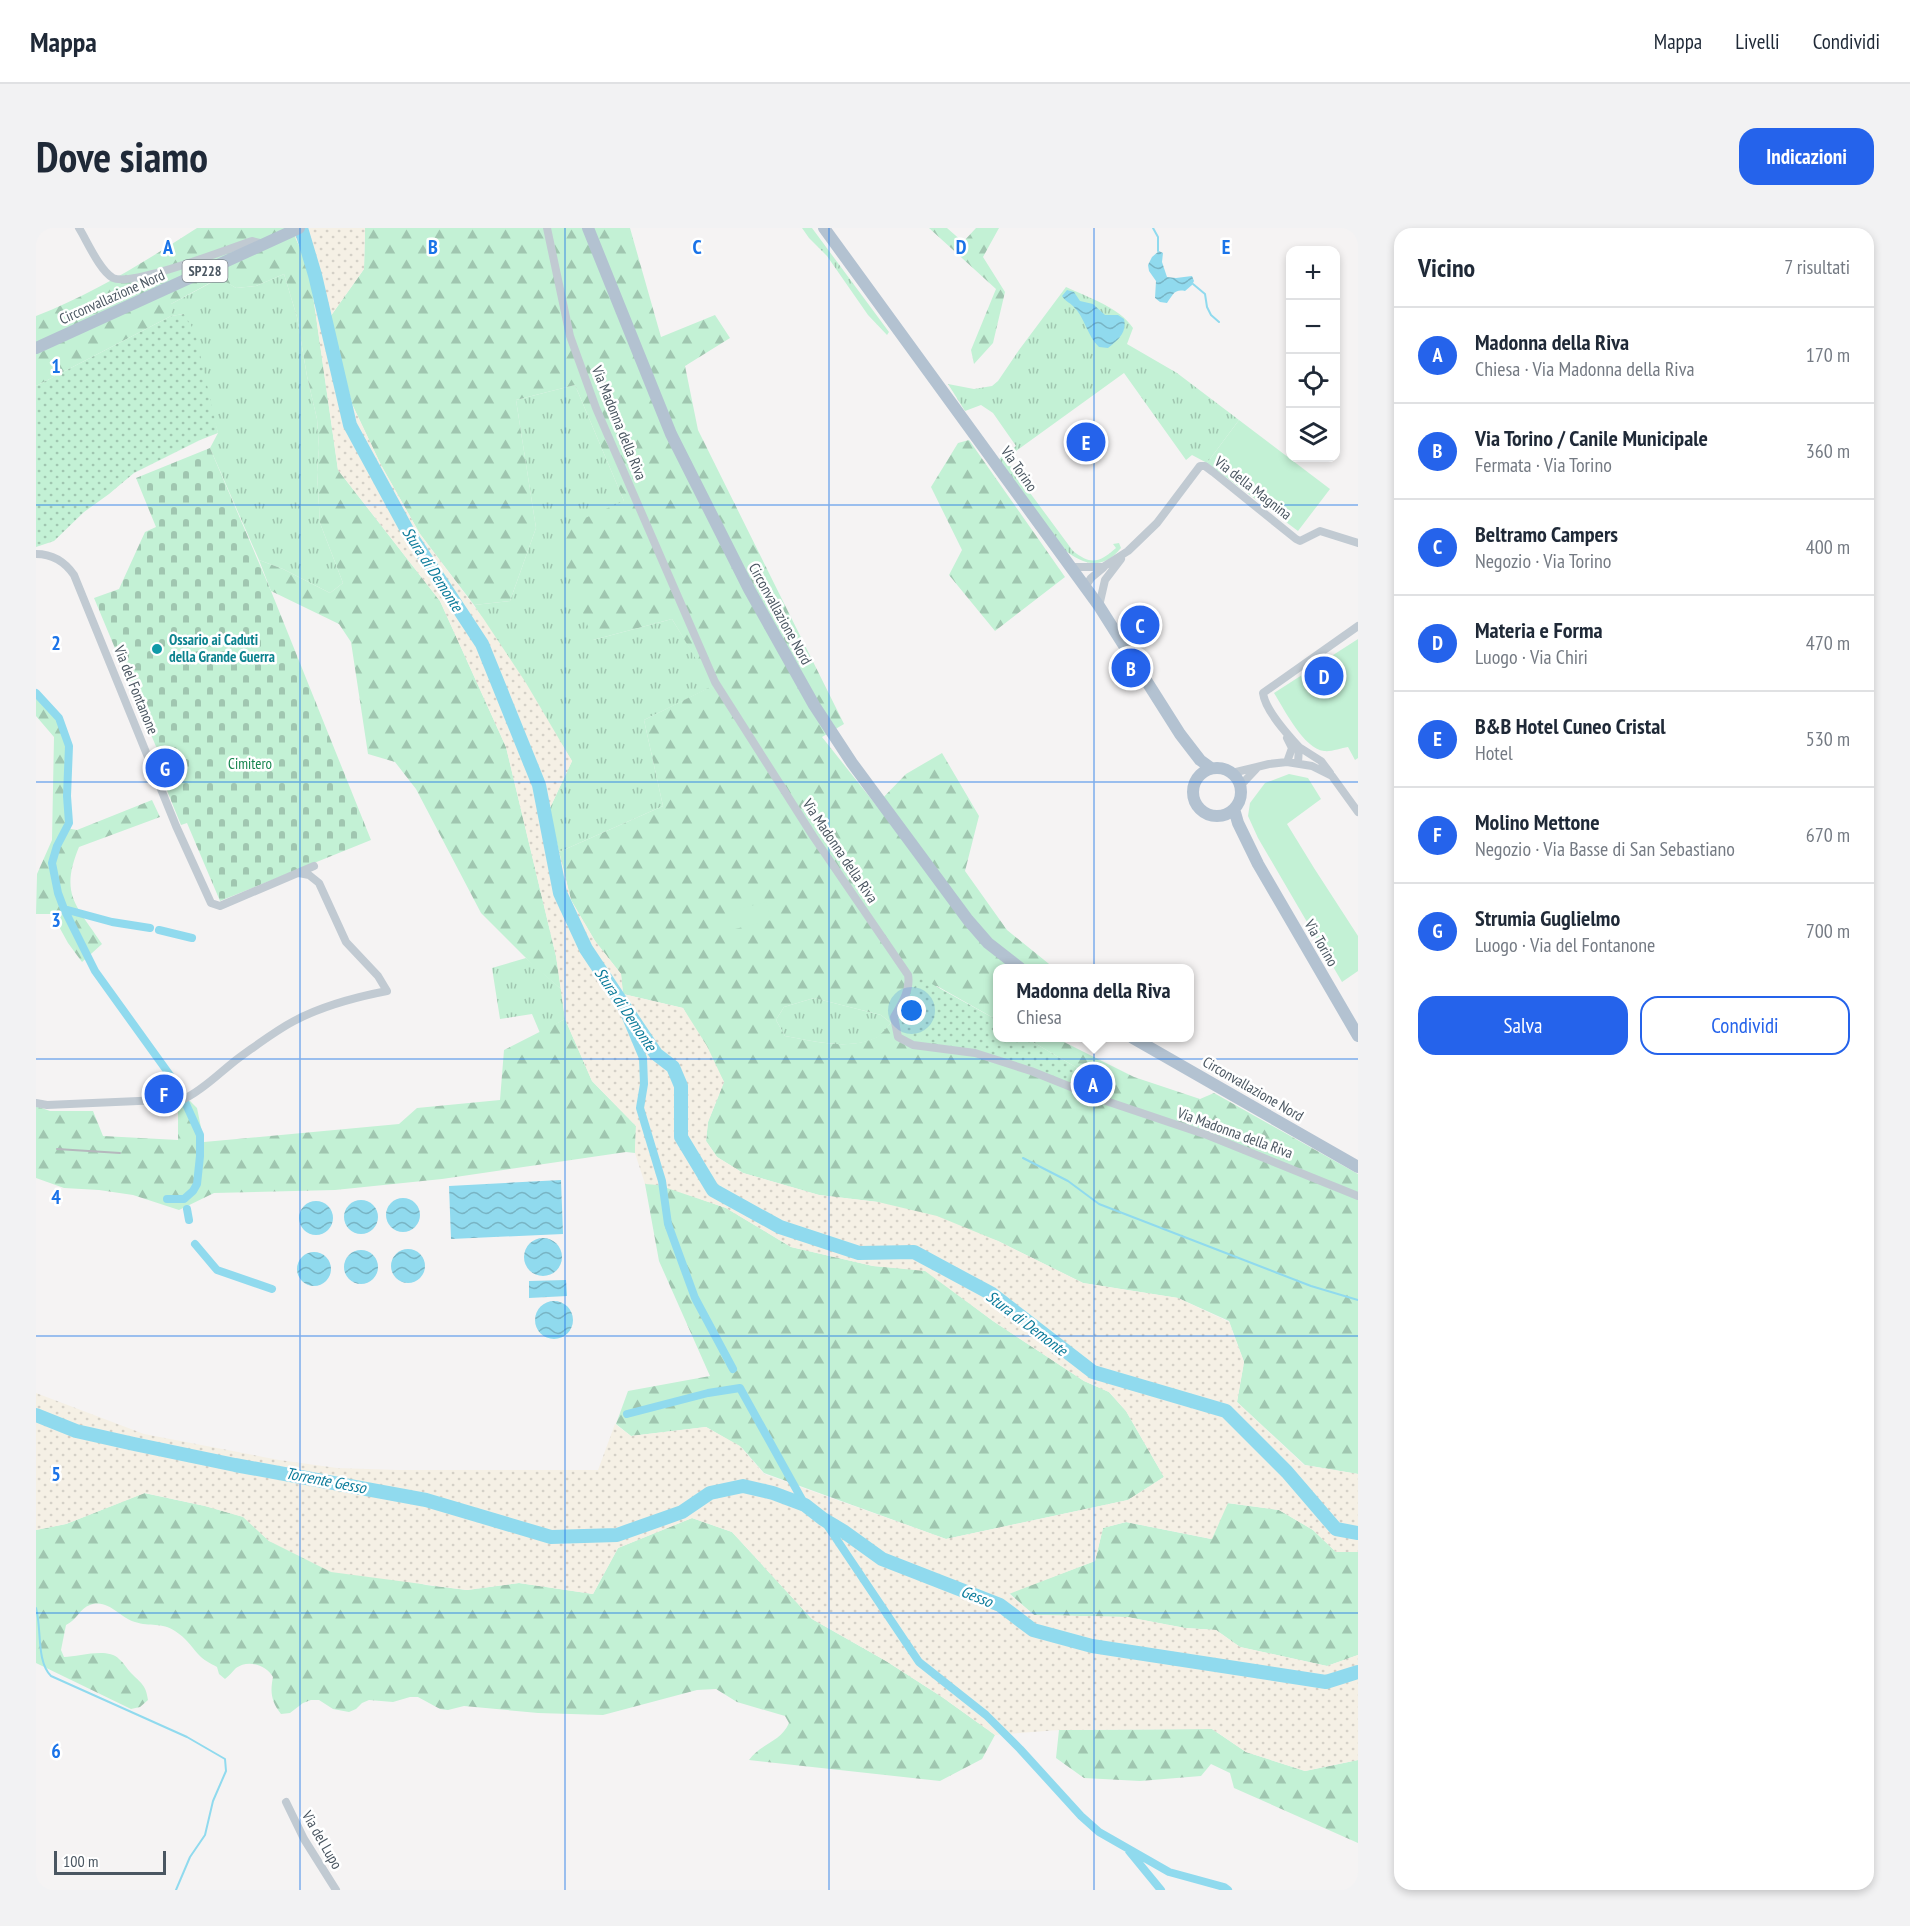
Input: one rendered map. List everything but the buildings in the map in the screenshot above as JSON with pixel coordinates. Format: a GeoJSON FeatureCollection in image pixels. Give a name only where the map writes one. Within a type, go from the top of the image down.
{"type":"FeatureCollection","features":[{"type":"Feature","properties":{"kind":"main road","name":"Circonvallazione Nord"},"geometry":{"type":"LineString","coordinates":[[36,348],[298,228]]}},
{"type":"Feature","properties":{"kind":"main road","name":"Circonvallazione Nord"},"geometry":{"type":"LineString","coordinates":[[588,228],[671,434],[749,589],[813,705],[852,763],[968,920],[988,943],[1014,964]]}},
{"type":"Feature","properties":{"kind":"main road","name":"Via Torino"},"geometry":{"type":"LineString","coordinates":[[824,228],[1099,606],[1180,734],[1200,760],[1211,768]]}},
{"type":"Feature","properties":{"kind":"main road","name":"Via Torino"},"geometry":{"type":"LineString","coordinates":[[1180,734],[1198,776]]}},
{"type":"Feature","properties":{"kind":"main road"},"geometry":{"type":"LineString","coordinates":[[1211,768],[1222,768],[1232,773],[1240,786],[1239,801],[1229,812],[1208,815],[1195,804],[1192,792],[1198,776],[1211,768]]}},
{"type":"Feature","properties":{"kind":"main road","name":"Via Torino"},"geometry":{"type":"LineString","coordinates":[[1229,812],[1238,823],[1258,864],[1358,1036]]}},
{"type":"Feature","properties":{"kind":"main road","name":"Circonvallazione Nord"},"geometry":{"type":"LineString","coordinates":[[1140,1042],[1358,1167]]}},
{"type":"Feature","properties":{"kind":"street"},"geometry":{"type":"LineString","coordinates":[[79,228],[104,269],[119,280],[160,272],[252,241],[264,244]]}},
{"type":"Feature","properties":{"kind":"street","name":"Via Madonna della Riva"},"geometry":{"type":"LineString","coordinates":[[547,228],[570,336],[581,367],[662,564],[715,682],[813,836],[908,975],[909,981],[904,1000],[894,1017],[898,1037],[913,1045],[975,1053],[1031,1071],[1106,1101],[1207,1135],[1358,1196]]}},
{"type":"Feature","properties":{"kind":"street","name":"Via della Magnina"},"geometry":{"type":"LineString","coordinates":[[1099,606],[1105,580],[1128,551],[1157,523],[1200,466],[1205,466],[1213,472],[1300,541],[1320,531],[1358,543]]}},
{"type":"Feature","properties":{"kind":"street","name":"Via della Magnina"},"geometry":{"type":"LineString","coordinates":[[1085,587],[1103,567],[1128,551]]}},
{"type":"Feature","properties":{"kind":"street","name":"Via del Fontanone"},"geometry":{"type":"LineString","coordinates":[[36,554],[52,556],[62,561],[74,575],[176,826],[211,903],[220,906],[314,866]]}},
{"type":"Feature","properties":{"kind":"street"},"geometry":{"type":"LineString","coordinates":[[1070,567],[1103,567]]}},
{"type":"Feature","properties":{"kind":"street"},"geometry":{"type":"LineString","coordinates":[[1085,587],[1105,580]]}},
{"type":"Feature","properties":{"kind":"street"},"geometry":{"type":"LineString","coordinates":[[1358,626],[1263,693],[1264,700],[1284,730],[1299,747],[1321,761],[1358,812]]}},
{"type":"Feature","properties":{"kind":"street"},"geometry":{"type":"LineString","coordinates":[[1284,730],[1292,748],[1287,762]]}},
{"type":"Feature","properties":{"kind":"street"},"geometry":{"type":"LineString","coordinates":[[1298,763],[1299,747]]}},
{"type":"Feature","properties":{"kind":"street"},"geometry":{"type":"LineString","coordinates":[[1232,773],[1287,762],[1312,766],[1332,776]]}},
{"type":"Feature","properties":{"kind":"street"},"geometry":{"type":"LineString","coordinates":[[1240,786],[1257,768]]}},
{"type":"Feature","properties":{"kind":"street"},"geometry":{"type":"LineString","coordinates":[[36,1103],[59,1105],[184,1098],[195,1094],[239,1058],[295,1021],[319,1010],[367,994],[387,990],[378,976],[346,942],[319,883],[309,875],[299,873]]}},
{"type":"Feature","properties":{"kind":"street","name":"Via del Lupo"},"geometry":{"type":"LineString","coordinates":[[286,1802],[304,1839],[336,1890]]}},
{"type":"Feature","properties":{"kind":"green space"},"geometry":{"type":"Polygon","coordinates":[[[197,228],[291,228],[309,267],[338,470],[440,601],[506,747],[556,956],[561,989],[534,966],[481,913],[416,789],[395,762],[368,754],[351,642],[339,624],[271,591],[259,560],[283,569],[330,593],[343,583],[320,523],[317,419],[297,317],[284,274],[256,286],[236,288],[219,278],[171,304],[171,316],[36,386],[36,316],[99,287],[197,228]]]}},
{"type":"Feature","properties":{"kind":"green space"},"geometry":{"type":"Polygon","coordinates":[[[365,228],[630,228],[661,337],[715,315],[730,338],[685,366],[698,430],[844,724],[822,737],[876,805],[906,774],[942,753],[979,816],[965,871],[1007,930],[1049,964],[993,964],[993,1018],[937,986],[897,1015],[1079,1069],[1033,1042],[1064,1042],[1134,1077],[1200,1099],[1214,1093],[1358,1174],[1358,1474],[1305,1465],[1237,1402],[1244,1362],[1229,1321],[1178,1298],[1083,1283],[998,1241],[878,1202],[819,1195],[743,1173],[717,1157],[706,1141],[708,1122],[724,1082],[683,1008],[623,994],[621,974],[595,941],[571,900],[559,852],[663,806],[644,720],[712,686],[672,619],[593,640],[553,532],[624,501],[575,385],[516,400],[536,528],[510,601],[474,605],[420,534],[381,465],[352,404],[330,317],[364,269],[365,228]],[[814,998],[784,1007],[776,1020],[785,1036],[843,1044],[866,1041],[879,1036],[891,1023],[881,1015],[814,998]]]}},
{"type":"Feature","properties":{"kind":"green space"},"geometry":{"type":"Polygon","coordinates":[[[802,228],[812,228],[889,332],[887,335],[868,315],[827,256],[802,228]]]}},
{"type":"Feature","properties":{"kind":"green space"},"geometry":{"type":"Polygon","coordinates":[[[929,228],[947,228],[963,242],[976,228],[999,228],[983,257],[1005,292],[993,343],[974,364],[971,350],[996,289],[929,228]]]}},
{"type":"Feature","properties":{"kind":"green space"},"geometry":{"type":"Polygon","coordinates":[[[284,274],[297,317],[317,419],[320,523],[343,583],[330,593],[283,569],[259,560],[210,448],[218,433],[184,314],[171,316],[171,304],[220,278],[236,288],[256,286],[284,274]]]}},
{"type":"Feature","properties":{"kind":"green space"},"geometry":{"type":"Polygon","coordinates":[[[1066,287],[1120,314],[1133,328],[1127,344],[1177,373],[1239,420],[1207,463],[1192,455],[1186,460],[1124,373],[1005,459],[1073,551],[1085,559],[1095,560],[1110,553],[1116,548],[1113,544],[1119,543],[1121,548],[1100,563],[1078,559],[1063,549],[998,460],[1016,446],[993,413],[981,405],[965,411],[948,384],[974,389],[992,386],[998,381],[1066,287]]]}},
{"type":"Feature","properties":{"kind":"green space"},"geometry":{"type":"Polygon","coordinates":[[[184,314],[195,332],[218,433],[134,473],[84,512],[54,541],[36,547],[36,386],[171,316],[184,314]]]}},
{"type":"Feature","properties":{"kind":"green space"},"geometry":{"type":"Polygon","coordinates":[[[575,385],[624,501],[593,640],[672,619],[713,686],[644,720],[663,806],[559,852],[549,810],[572,761],[474,605],[510,601],[536,528],[516,400],[575,385]]]}},
{"type":"Feature","properties":{"kind":"green space"},"geometry":{"type":"Polygon","coordinates":[[[1239,420],[1286,456],[1286,462],[1294,462],[1330,489],[1298,531],[1207,463],[1239,420]]]}},
{"type":"Feature","properties":{"kind":"green space"},"geometry":{"type":"Polygon","coordinates":[[[969,440],[1065,577],[995,631],[949,575],[962,550],[931,487],[958,443],[969,440]]]}},
{"type":"Feature","properties":{"kind":"green space","name":"Cimitero"},"geometry":{"type":"Polygon","coordinates":[[[210,448],[271,591],[371,840],[220,901],[187,823],[181,825],[159,771],[165,768],[94,598],[119,589],[145,532],[156,527],[136,478],[210,448]]]}},
{"type":"Feature","properties":{"kind":"green space"},"geometry":{"type":"Polygon","coordinates":[[[1358,639],[1358,758],[1355,760],[1348,747],[1324,751],[1309,743],[1295,727],[1274,693],[1358,639]]]}},
{"type":"Feature","properties":{"kind":"green space"},"geometry":{"type":"Polygon","coordinates":[[[36,696],[58,721],[67,746],[66,828],[77,830],[152,800],[160,817],[79,847],[73,863],[71,889],[78,909],[102,944],[82,962],[68,943],[52,914],[36,914],[37,874],[52,840],[54,737],[36,716],[36,696]]]}},
{"type":"Feature","properties":{"kind":"green space"},"geometry":{"type":"Polygon","coordinates":[[[1289,774],[1308,778],[1321,799],[1287,824],[1358,936],[1358,971],[1342,982],[1258,838],[1248,816],[1250,803],[1265,783],[1289,774]]]}},
{"type":"Feature","properties":{"kind":"green space"},"geometry":{"type":"Polygon","coordinates":[[[766,902],[771,920],[731,930],[726,912],[766,902]]]}},
{"type":"Feature","properties":{"kind":"green space"},"geometry":{"type":"Polygon","coordinates":[[[526,958],[561,989],[565,1019],[540,1033],[532,1014],[500,1019],[492,968],[526,958]]]}},
{"type":"Feature","properties":{"kind":"green space"},"geometry":{"type":"Polygon","coordinates":[[[921,978],[993,1018],[993,1042],[1033,1042],[1079,1069],[1072,1085],[957,1048],[928,1042],[898,1030],[897,1015],[921,978]]]}},
{"type":"Feature","properties":{"kind":"green space"},"geometry":{"type":"Polygon","coordinates":[[[814,998],[881,1015],[891,1023],[878,1037],[856,1043],[832,1044],[785,1036],[776,1020],[784,1007],[814,998]]]}},
{"type":"Feature","properties":{"kind":"green space"},"geometry":{"type":"Polygon","coordinates":[[[565,1019],[592,1081],[636,1126],[635,1153],[626,1152],[442,1179],[335,1190],[214,1193],[179,1210],[133,1195],[64,1188],[36,1178],[36,1106],[50,1111],[93,1111],[103,1136],[178,1140],[178,1103],[190,1101],[197,1108],[204,1142],[399,1124],[417,1108],[500,1100],[504,1050],[565,1019]]]}},
{"type":"Feature","properties":{"kind":"green space"},"geometry":{"type":"Polygon","coordinates":[[[645,1184],[658,1184],[726,1208],[791,1247],[873,1266],[925,1270],[993,1321],[1084,1381],[1109,1392],[1126,1411],[1164,1477],[1128,1500],[946,1539],[764,1473],[742,1448],[706,1427],[631,1436],[616,1424],[628,1391],[710,1376],[659,1261],[645,1184]]]}},
{"type":"Feature","properties":{"kind":"green space"},"geometry":{"type":"Polygon","coordinates":[[[144,1493],[244,1517],[269,1541],[426,1585],[467,1590],[519,1583],[593,1594],[618,1548],[692,1518],[732,1532],[812,1619],[886,1661],[995,1735],[982,1759],[940,1781],[749,1760],[781,1735],[789,1723],[785,1716],[737,1702],[716,1689],[697,1690],[603,1715],[538,1713],[464,1706],[448,1710],[440,1709],[418,1697],[393,1702],[369,1700],[349,1712],[333,1709],[319,1700],[311,1700],[290,1713],[281,1714],[272,1696],[273,1677],[266,1669],[251,1664],[241,1665],[225,1679],[219,1674],[217,1667],[202,1658],[182,1636],[170,1628],[129,1620],[103,1604],[90,1605],[66,1625],[61,1650],[64,1657],[100,1653],[114,1655],[119,1659],[142,1685],[147,1695],[148,1700],[140,1707],[131,1709],[36,1663],[36,1530],[66,1524],[144,1493]]]}},
{"type":"Feature","properties":{"kind":"green space"},"geometry":{"type":"Polygon","coordinates":[[[1227,1503],[1279,1510],[1313,1530],[1336,1552],[1358,1552],[1358,1655],[1327,1666],[1240,1647],[1216,1630],[1185,1628],[1127,1617],[1034,1615],[1009,1593],[1095,1561],[1103,1528],[1126,1522],[1211,1539],[1227,1503]]]}},
{"type":"Feature","properties":{"kind":"green space"},"geometry":{"type":"Polygon","coordinates":[[[1212,1729],[1246,1752],[1305,1771],[1358,1760],[1358,1843],[1234,1788],[1230,1773],[1211,1764],[1201,1776],[1140,1781],[1084,1778],[1056,1758],[1059,1730],[1212,1729]]]}},
{"type":"Feature","properties":{"kind":"sand"},"geometry":{"type":"Polygon","coordinates":[[[291,228],[365,228],[364,269],[330,317],[352,404],[381,465],[420,534],[483,618],[526,683],[572,761],[549,810],[571,900],[595,941],[621,974],[623,994],[683,1008],[707,1046],[724,1082],[708,1122],[706,1141],[717,1157],[743,1173],[819,1195],[878,1202],[937,1216],[998,1241],[1083,1283],[1178,1298],[1229,1322],[1244,1362],[1237,1402],[1304,1465],[1358,1474],[1358,1552],[1336,1552],[1313,1530],[1279,1510],[1228,1503],[1212,1539],[1126,1522],[1103,1528],[1095,1561],[1009,1594],[1034,1615],[1127,1617],[1185,1628],[1216,1630],[1240,1647],[1327,1666],[1358,1655],[1358,1760],[1305,1771],[1246,1752],[1212,1729],[1059,1730],[995,1735],[886,1661],[812,1619],[732,1532],[692,1518],[618,1548],[593,1594],[519,1583],[467,1590],[331,1572],[269,1541],[243,1517],[145,1493],[66,1524],[36,1530],[36,1393],[144,1434],[279,1460],[337,1468],[598,1470],[615,1424],[631,1436],[706,1427],[740,1446],[764,1474],[946,1539],[1128,1500],[1164,1477],[1126,1411],[1109,1392],[1084,1381],[993,1321],[925,1271],[873,1266],[791,1247],[726,1208],[658,1185],[645,1184],[635,1153],[636,1126],[592,1081],[565,1019],[556,956],[506,747],[440,601],[338,470],[309,268],[291,228]]]}},
{"type":"Feature","properties":{"kind":"water"},"geometry":{"type":"Polygon","coordinates":[[[1159,251],[1163,253],[1162,262],[1167,277],[1192,276],[1194,281],[1185,291],[1174,293],[1167,303],[1155,298],[1156,281],[1148,265],[1159,251]]]}},
{"type":"Feature","properties":{"kind":"water"},"geometry":{"type":"Polygon","coordinates":[[[1067,290],[1074,292],[1080,301],[1093,304],[1105,315],[1118,315],[1124,319],[1123,332],[1108,348],[1099,347],[1095,343],[1077,310],[1062,296],[1067,290]]]}},
{"type":"Feature","properties":{"kind":"water"},"geometry":{"type":"Polygon","coordinates":[[[561,1180],[563,1234],[451,1239],[449,1186],[561,1180]]]}},
{"type":"Feature","properties":{"kind":"water"},"geometry":{"type":"Polygon","coordinates":[[[403,1198],[415,1203],[420,1215],[415,1227],[403,1232],[391,1227],[386,1215],[391,1203],[403,1198]]]}},
{"type":"Feature","properties":{"kind":"water"},"geometry":{"type":"Polygon","coordinates":[[[361,1200],[373,1205],[378,1217],[373,1229],[361,1234],[349,1229],[344,1217],[349,1205],[361,1200]]]}},
{"type":"Feature","properties":{"kind":"water"},"geometry":{"type":"Polygon","coordinates":[[[316,1201],[328,1206],[333,1218],[328,1230],[316,1235],[304,1230],[299,1218],[304,1206],[316,1201]]]}},
{"type":"Feature","properties":{"kind":"water"},"geometry":{"type":"Polygon","coordinates":[[[543,1238],[556,1244],[562,1257],[556,1270],[543,1276],[530,1270],[524,1257],[530,1244],[543,1238]]]}},
{"type":"Feature","properties":{"kind":"water"},"geometry":{"type":"Polygon","coordinates":[[[408,1249],[420,1254],[425,1266],[420,1278],[408,1283],[396,1278],[391,1266],[396,1254],[408,1249]]]}},
{"type":"Feature","properties":{"kind":"water"},"geometry":{"type":"Polygon","coordinates":[[[361,1250],[373,1255],[378,1267],[373,1279],[361,1284],[349,1279],[344,1267],[349,1255],[361,1250]]]}},
{"type":"Feature","properties":{"kind":"water"},"geometry":{"type":"Polygon","coordinates":[[[314,1252],[326,1257],[331,1269],[326,1281],[314,1286],[302,1281],[297,1269],[302,1257],[314,1252]]]}},
{"type":"Feature","properties":{"kind":"water"},"geometry":{"type":"Polygon","coordinates":[[[566,1280],[567,1296],[529,1298],[529,1281],[566,1280]]]}},
{"type":"Feature","properties":{"kind":"water"},"geometry":{"type":"Polygon","coordinates":[[[554,1301],[568,1306],[573,1320],[568,1334],[554,1339],[540,1334],[535,1320],[540,1306],[554,1301]]]}},
{"type":"Feature","properties":{"kind":"waterway","name":"Stura di Demonte"},"geometry":{"type":"LineString","coordinates":[[301,228],[315,275],[350,425],[407,530],[482,644],[539,785],[560,893],[586,949],[656,1054],[673,1067],[681,1086],[681,1137],[713,1190],[780,1227],[859,1253],[914,1252],[992,1294],[1093,1372],[1226,1411],[1287,1472],[1336,1529],[1358,1533]]}},
{"type":"Feature","properties":{"kind":"waterway"},"geometry":{"type":"LineString","coordinates":[[1153,228],[1158,237],[1158,251]]}},
{"type":"Feature","properties":{"kind":"waterway"},"geometry":{"type":"LineString","coordinates":[[1193,284],[1205,294],[1207,307],[1211,315],[1219,322]]}},
{"type":"Feature","properties":{"kind":"waterway"},"geometry":{"type":"LineString","coordinates":[[36,693],[59,718],[69,746],[67,796],[69,823],[57,846],[52,863],[64,909],[112,922],[150,928]]}},
{"type":"Feature","properties":{"kind":"waterway"},"geometry":{"type":"LineString","coordinates":[[64,909],[95,971],[172,1078]]}},
{"type":"Feature","properties":{"kind":"waterway"},"geometry":{"type":"LineString","coordinates":[[159,930],[192,938]]}},
{"type":"Feature","properties":{"kind":"waterway"},"geometry":{"type":"LineString","coordinates":[[614,989],[643,1058],[644,1084],[640,1108],[662,1181],[668,1224],[695,1298],[733,1369]]}},
{"type":"Feature","properties":{"kind":"waterway"},"geometry":{"type":"LineString","coordinates":[[167,1199],[184,1199],[197,1184],[200,1135],[185,1102]]}},
{"type":"Feature","properties":{"kind":"waterway"},"geometry":{"type":"LineString","coordinates":[[1023,1158],[1068,1181],[1099,1204],[1311,1286],[1358,1300]]}},
{"type":"Feature","properties":{"kind":"waterway"},"geometry":{"type":"LineString","coordinates":[[187,1209],[189,1220]]}},
{"type":"Feature","properties":{"kind":"waterway"},"geometry":{"type":"LineString","coordinates":[[195,1244],[217,1270],[272,1289]]}},
{"type":"Feature","properties":{"kind":"waterway"},"geometry":{"type":"LineString","coordinates":[[627,1414],[708,1393],[740,1388],[805,1505]]}},
{"type":"Feature","properties":{"kind":"waterway","name":"Gesso"},"geometry":{"type":"LineString","coordinates":[[36,1415],[76,1431],[134,1444],[426,1500],[551,1537],[617,1535],[682,1512],[710,1493],[743,1486],[773,1493],[805,1505],[882,1559],[1000,1605],[1033,1630],[1092,1646],[1326,1682],[1358,1672]]}},
{"type":"Feature","properties":{"kind":"waterway"},"geometry":{"type":"LineString","coordinates":[[823,1519],[919,1662],[986,1715],[1081,1816],[1099,1832],[1169,1872],[1228,1890]]}},
{"type":"Feature","properties":{"kind":"waterway"},"geometry":{"type":"LineString","coordinates":[[36,1608],[41,1653],[46,1670],[51,1676],[187,1737],[225,1759],[226,1771],[213,1801],[205,1835],[190,1857],[176,1890]]}},
{"type":"Feature","properties":{"kind":"waterway"},"geometry":{"type":"LineString","coordinates":[[1129,1851],[1161,1890]]}},
{"type":"Feature","properties":{"kind":"railway"},"geometry":{"type":"LineString","coordinates":[[57,1149],[120,1153]]}},
{"type":"Feature","properties":{"kind":"place","name":"B&B Hotel Cuneo Cristal"},"geometry":{"type":"Point","coordinates":[1086,442]}},
{"type":"Feature","properties":{"kind":"place","name":"Beltramo Campers"},"geometry":{"type":"Point","coordinates":[1140,625]}},
{"type":"Feature","properties":{"kind":"place","name":"Ossario ai Caduti della Grande Guerra"},"geometry":{"type":"Point","coordinates":[157,649]}},
{"type":"Feature","properties":{"kind":"place","name":"Via Torino / Canile Municipale"},"geometry":{"type":"Point","coordinates":[1131,668]}},
{"type":"Feature","properties":{"kind":"place","name":"Materia e Forma"},"geometry":{"type":"Point","coordinates":[1324,676]}},
{"type":"Feature","properties":{"kind":"place","name":"Strumia Guglielmo"},"geometry":{"type":"Point","coordinates":[165,768]}},
{"type":"Feature","properties":{"kind":"place","name":"Madonna della Riva"},"geometry":{"type":"Point","coordinates":[1093,1084]}},
{"type":"Feature","properties":{"kind":"place","name":"Molino Mettone"},"geometry":{"type":"Point","coordinates":[164,1094]}},
{"type":"Feature","properties":{"kind":"water label","name":"Torrente Gesso"},"geometry":{"type":"Point","coordinates":[326,1480]}}]}
